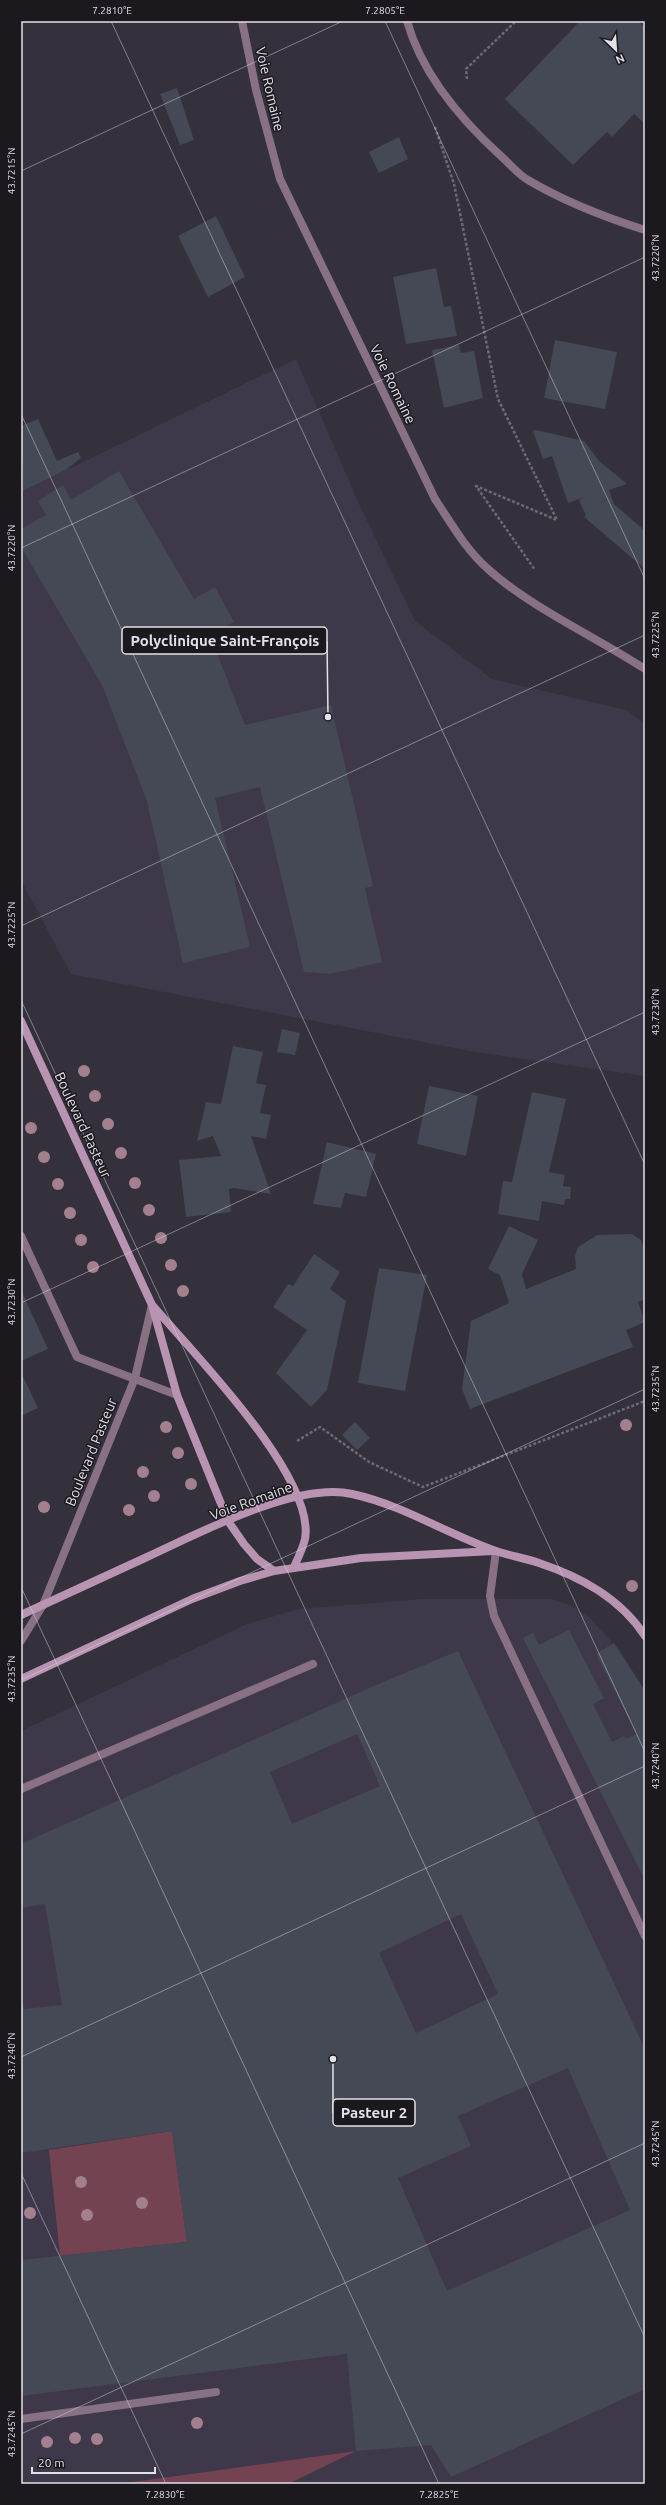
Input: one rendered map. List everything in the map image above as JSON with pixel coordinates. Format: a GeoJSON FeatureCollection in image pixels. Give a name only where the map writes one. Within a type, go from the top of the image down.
{"type":"FeatureCollection","features":[{"type":"Feature","properties":{"kind":"main road","name":"Boulevard Pasteur"},"geometry":{"type":"LineString","coordinates":[[21,1021],[152,1305],[177,1395],[228,1521],[244,1544],[257,1558],[274,1571]]}},
{"type":"Feature","properties":{"kind":"main road","name":"Boulevard Pasteur"},"geometry":{"type":"LineString","coordinates":[[152,1305],[248,1416],[274,1454],[298,1498],[304,1518],[305,1538],[294,1567]]}},
{"type":"Feature","properties":{"kind":"main road","name":"Voie Romaine"},"geometry":{"type":"LineString","coordinates":[[21,1615],[228,1521],[298,1498],[333,1491],[352,1494],[417,1516],[496,1551],[539,1563],[595,1586],[628,1613],[645,1636]]}},
{"type":"Feature","properties":{"kind":"main road","name":"Voie Romaine"},"geometry":{"type":"LineString","coordinates":[[21,1678],[192,1600],[240,1581],[274,1571],[361,1558],[496,1551]]}},
{"type":"Feature","properties":{"kind":"street","name":"Voie Romaine"},"geometry":{"type":"LineString","coordinates":[[242,21],[256,90],[280,179],[435,499],[460,536],[488,569],[524,596],[645,669]]}},
{"type":"Feature","properties":{"kind":"street"},"geometry":{"type":"LineString","coordinates":[[407,21],[414,45],[449,100],[484,141],[526,179],[569,202],[612,220],[645,230]]}},
{"type":"Feature","properties":{"kind":"street"},"geometry":{"type":"LineString","coordinates":[[21,1236],[77,1357],[177,1395]]}},
{"type":"Feature","properties":{"kind":"street","name":"Boulevard Pasteur"},"geometry":{"type":"LineString","coordinates":[[21,1641],[43,1605],[135,1378],[152,1305]]}},
{"type":"Feature","properties":{"kind":"street"},"geometry":{"type":"LineString","coordinates":[[496,1551],[490,1596],[494,1616],[645,1936]]}},
{"type":"Feature","properties":{"kind":"street"},"geometry":{"type":"LineString","coordinates":[[21,1789],[313,1664]]}},
{"type":"Feature","properties":{"kind":"street"},"geometry":{"type":"LineString","coordinates":[[21,2419],[216,2392]]}},
{"type":"Feature","properties":{"kind":"path"},"geometry":{"type":"LineString","coordinates":[[466,69],[516,21]]}},
{"type":"Feature","properties":{"kind":"path"},"geometry":{"type":"LineString","coordinates":[[435,128],[454,184],[498,399],[557,520],[476,486],[538,574]]}},
{"type":"Feature","properties":{"kind":"path"},"geometry":{"type":"LineString","coordinates":[[274,1454],[320,1426],[369,1462],[423,1487],[645,1400]]}},
{"type":"Feature","properties":{"kind":"shaded area"},"geometry":{"type":"Polygon","coordinates":[[[296,359],[359,504],[415,621],[492,679],[626,710],[645,724],[645,1076],[475,1052],[71,974],[21,880],[21,492],[296,359]]]}},
{"type":"Feature","properties":{"kind":"shaded area"},"geometry":{"type":"Polygon","coordinates":[[[422,1599],[552,1599],[571,1606],[589,1617],[620,1651],[645,1691],[645,2484],[21,2484],[21,1731],[247,1624],[299,1609],[422,1599]]]}},
{"type":"Feature","properties":{"kind":"shaded area"},"geometry":{"type":"Polygon","coordinates":[[[172,2131],[187,2242],[60,2256],[49,2150],[172,2131]]]}},
{"type":"Feature","properties":{"kind":"shaded area"},"geometry":{"type":"Polygon","coordinates":[[[356,2451],[288,2484],[119,2484],[356,2451]]]}},
{"type":"Feature","properties":{"kind":"building"},"geometry":{"type":"Polygon","coordinates":[[[580,21],[638,21],[645,27],[645,124],[634,114],[612,137],[607,132],[573,165],[505,99],[580,21]]]}},
{"type":"Feature","properties":{"kind":"building"},"geometry":{"type":"Polygon","coordinates":[[[177,88],[194,140],[180,145],[160,94],[177,88]]]}},
{"type":"Feature","properties":{"kind":"building"},"geometry":{"type":"Polygon","coordinates":[[[399,137],[408,159],[379,173],[369,152],[399,137]]]}},
{"type":"Feature","properties":{"kind":"building"},"geometry":{"type":"Polygon","coordinates":[[[216,216],[245,277],[208,297],[178,236],[216,216]]]}},
{"type":"Feature","properties":{"kind":"building"},"geometry":{"type":"Polygon","coordinates":[[[436,268],[444,307],[451,306],[457,336],[406,344],[393,277],[436,268]]]}},
{"type":"Feature","properties":{"kind":"building"},"geometry":{"type":"Polygon","coordinates":[[[555,340],[617,352],[605,409],[544,398],[555,340]]]}},
{"type":"Feature","properties":{"kind":"building"},"geometry":{"type":"Polygon","coordinates":[[[459,345],[461,353],[474,351],[483,398],[444,408],[432,350],[459,345]]]}},
{"type":"Feature","properties":{"kind":"building"},"geometry":{"type":"Polygon","coordinates":[[[38,419],[57,461],[78,452],[81,458],[66,470],[23,491],[21,426],[38,419]]]}},
{"type":"Feature","properties":{"kind":"building"},"geometry":{"type":"Polygon","coordinates":[[[536,430],[584,441],[599,461],[627,484],[609,490],[614,504],[645,531],[645,569],[584,517],[586,516],[579,500],[585,497],[568,503],[552,456],[543,459],[533,431],[536,430]]]}},
{"type":"Feature","properties":{"kind":"building"},"geometry":{"type":"Polygon","coordinates":[[[119,471],[194,599],[215,587],[234,622],[215,633],[219,639],[213,643],[245,725],[331,705],[373,886],[365,888],[382,962],[330,974],[304,972],[260,787],[215,798],[250,947],[183,963],[147,801],[102,685],[21,547],[21,529],[46,515],[38,501],[63,485],[71,500],[119,471]]]}},
{"type":"Feature","properties":{"kind":"building"},"geometry":{"type":"Polygon","coordinates":[[[282,1029],[300,1033],[295,1055],[277,1052],[282,1029]]]}},
{"type":"Feature","properties":{"kind":"building"},"geometry":{"type":"Polygon","coordinates":[[[233,1046],[263,1052],[256,1083],[266,1085],[260,1113],[271,1115],[266,1139],[251,1136],[271,1194],[234,1188],[229,1189],[231,1212],[186,1217],[179,1160],[221,1156],[213,1136],[197,1141],[206,1102],[221,1104],[233,1046]]]}},
{"type":"Feature","properties":{"kind":"building"},"geometry":{"type":"Polygon","coordinates":[[[429,1086],[478,1096],[466,1156],[417,1144],[429,1086]]]}},
{"type":"Feature","properties":{"kind":"building"},"geometry":{"type":"Polygon","coordinates":[[[532,1092],[566,1099],[549,1172],[565,1175],[563,1186],[571,1187],[570,1199],[565,1199],[564,1205],[542,1201],[539,1221],[498,1214],[503,1181],[512,1182],[532,1092]]]}},
{"type":"Feature","properties":{"kind":"building"},"geometry":{"type":"Polygon","coordinates":[[[327,1142],[376,1154],[366,1197],[345,1193],[341,1208],[313,1204],[327,1142]]]}},
{"type":"Feature","properties":{"kind":"building"},"geometry":{"type":"Polygon","coordinates":[[[509,1226],[538,1240],[522,1274],[526,1289],[576,1269],[575,1256],[578,1247],[597,1235],[632,1234],[641,1240],[645,1250],[645,1299],[638,1302],[645,1322],[626,1330],[633,1347],[470,1409],[462,1389],[471,1321],[509,1303],[500,1275],[488,1269],[509,1226]]]}},
{"type":"Feature","properties":{"kind":"building"},"geometry":{"type":"Polygon","coordinates":[[[314,1254],[340,1272],[330,1289],[346,1301],[327,1390],[311,1407],[276,1373],[307,1330],[273,1307],[288,1284],[293,1286],[314,1254]]]}},
{"type":"Feature","properties":{"kind":"building"},"geometry":{"type":"Polygon","coordinates":[[[379,1268],[427,1275],[405,1391],[358,1383],[379,1268]]]}},
{"type":"Feature","properties":{"kind":"building"},"geometry":{"type":"Polygon","coordinates":[[[21,1290],[48,1349],[21,1361],[21,1290]]]}},
{"type":"Feature","properties":{"kind":"building"},"geometry":{"type":"Polygon","coordinates":[[[21,1372],[38,1408],[21,1416],[21,1372]]]}},
{"type":"Feature","properties":{"kind":"building"},"geometry":{"type":"Polygon","coordinates":[[[355,1422],[370,1438],[357,1450],[342,1435],[355,1422]]]}},
{"type":"Feature","properties":{"kind":"building"},"geometry":{"type":"Polygon","coordinates":[[[569,1630],[604,1698],[593,1704],[612,1742],[624,1736],[626,1739],[637,1734],[596,1654],[614,1643],[645,1691],[645,1880],[523,1638],[533,1633],[539,1645],[569,1630]]]}},
{"type":"Feature","properties":{"kind":"building"},"geometry":{"type":"Polygon","coordinates":[[[458,1651],[645,2049],[645,2389],[451,2477],[431,2445],[356,2451],[347,2354],[21,2396],[21,2260],[187,2242],[172,2131],[21,2153],[21,1995],[24,2009],[62,2005],[45,1904],[21,1908],[21,1844],[383,1682],[458,1651]],[[357,1734],[270,1772],[292,1824],[380,1786],[357,1734]],[[461,1914],[379,1953],[416,2033],[498,1994],[461,1914]],[[568,2068],[458,2116],[471,2146],[398,2178],[447,2291],[630,2210],[568,2068]]]}},
{"type":"Feature","properties":{"kind":"place","name":"Polyclinique Saint-François"},"geometry":{"type":"Point","coordinates":[328,717]}},
{"type":"Feature","properties":{"kind":"place","name":"Pasteur 2"},"geometry":{"type":"Point","coordinates":[333,2059]}}]}
